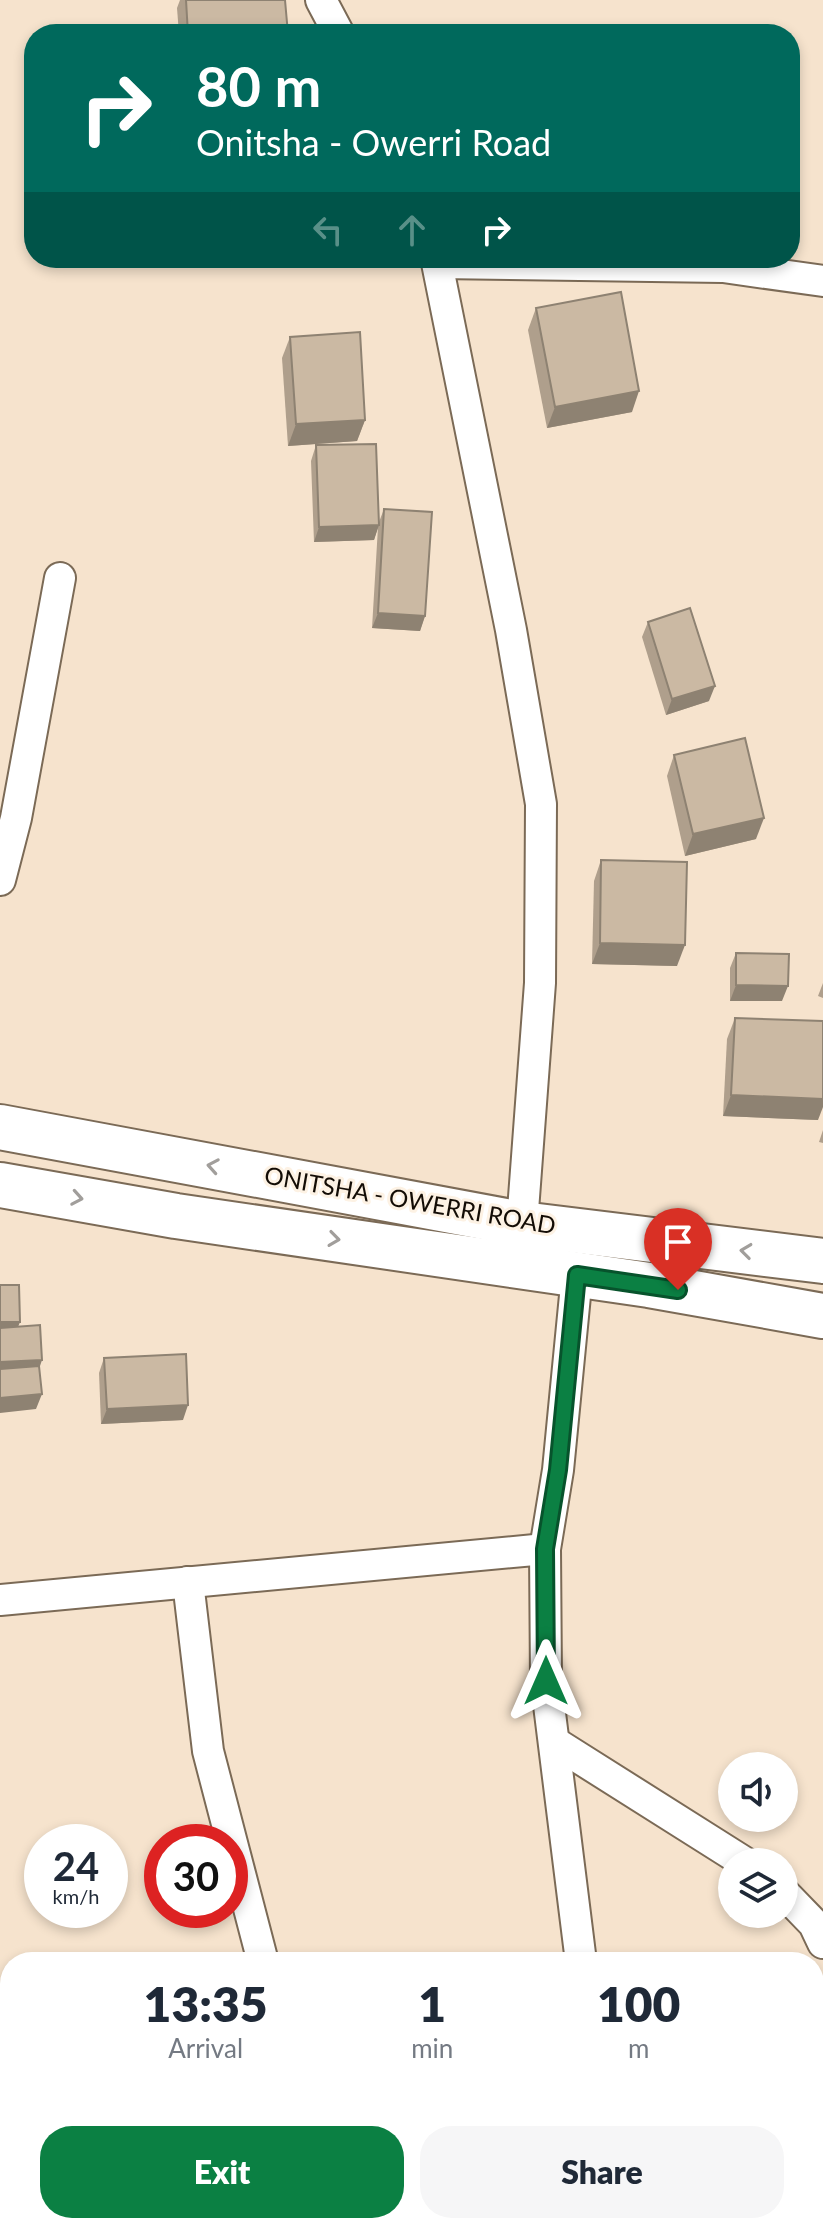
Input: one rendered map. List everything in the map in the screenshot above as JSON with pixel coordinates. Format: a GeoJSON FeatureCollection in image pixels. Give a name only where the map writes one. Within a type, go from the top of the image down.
{"type":"FeatureCollection","features":[{"type":"Feature","properties":{"kind":"highway","name":"ONITSHA - OWERRI ROAD"},"geometry":{"type":"LineString","coordinates":[[0,1127],[522,1224],[823,1261]]}},
{"type":"Feature","properties":{"kind":"highway","name":"ONITSHA - OWERRI ROAD"},"geometry":{"type":"LineString","coordinates":[[0,1185],[176,1216],[649,1285],[823,1316]]}},
{"type":"Feature","properties":{"kind":"street"},"geometry":{"type":"LineString","coordinates":[[321,0],[334,24]]}},
{"type":"Feature","properties":{"kind":"street"},"geometry":{"type":"LineString","coordinates":[[438,268],[511,630],[541,804],[540,983],[522,1224]]}},
{"type":"Feature","properties":{"kind":"street"},"geometry":{"type":"LineString","coordinates":[[754,268],[823,281]]}},
{"type":"Feature","properties":{"kind":"street"},"geometry":{"type":"LineString","coordinates":[[0,880],[16,818],[60,578]]}},
{"type":"Feature","properties":{"kind":"street"},"geometry":{"type":"LineString","coordinates":[[577,1275],[558,1470],[545,1549],[546,1681],[580,1952]]}},
{"type":"Feature","properties":{"kind":"street"},"geometry":{"type":"LineString","coordinates":[[0,1600],[545,1549]]}},
{"type":"Feature","properties":{"kind":"street"},"geometry":{"type":"LineString","coordinates":[[188,1582],[208,1751],[260,1952]]}},
{"type":"Feature","properties":{"kind":"street"},"geometry":{"type":"LineString","coordinates":[[554,1742],[722,1848]]}},
{"type":"Feature","properties":{"kind":"street"},"geometry":{"type":"LineString","coordinates":[[798,1907],[820,1930]]}},
{"type":"Feature","properties":{"kind":"building"},"geometry":{"type":"Polygon","coordinates":[[[186,0],[285,0],[287,24],[187,24],[186,0]]]}},
{"type":"Feature","properties":{"kind":"building"},"geometry":{"type":"Polygon","coordinates":[[[621,292],[639,391],[555,407],[536,308],[621,292]]]}},
{"type":"Feature","properties":{"kind":"building"},"geometry":{"type":"Polygon","coordinates":[[[360,332],[365,420],[296,424],[290,337],[360,332]]]}},
{"type":"Feature","properties":{"kind":"building"},"geometry":{"type":"Polygon","coordinates":[[[376,444],[379,525],[319,527],[316,445],[376,444]]]}},
{"type":"Feature","properties":{"kind":"building"},"geometry":{"type":"Polygon","coordinates":[[[384,509],[432,512],[425,616],[378,613],[384,509]]]}},
{"type":"Feature","properties":{"kind":"building"},"geometry":{"type":"Polygon","coordinates":[[[690,608],[715,686],[672,699],[648,622],[690,608]]]}},
{"type":"Feature","properties":{"kind":"building"},"geometry":{"type":"Polygon","coordinates":[[[745,738],[764,818],[693,834],[674,755],[745,738]]]}},
{"type":"Feature","properties":{"kind":"building"},"geometry":{"type":"Polygon","coordinates":[[[601,860],[687,862],[685,945],[600,943],[601,860]]]}},
{"type":"Feature","properties":{"kind":"building"},"geometry":{"type":"Polygon","coordinates":[[[736,953],[789,954],[788,986],[736,985],[736,953]]]}},
{"type":"Feature","properties":{"kind":"building"},"geometry":{"type":"Polygon","coordinates":[[[735,1018],[823,1021],[823,1099],[731,1095],[735,1018]]]}},
{"type":"Feature","properties":{"kind":"building"},"geometry":{"type":"Polygon","coordinates":[[[0,1285],[19,1285],[20,1322],[0,1322],[0,1285]]]}},
{"type":"Feature","properties":{"kind":"building"},"geometry":{"type":"Polygon","coordinates":[[[40,1325],[42,1360],[0,1362],[0,1328],[40,1325]]]}},
{"type":"Feature","properties":{"kind":"building"},"geometry":{"type":"Polygon","coordinates":[[[186,1354],[188,1405],[107,1409],[104,1358],[186,1354]]]}},
{"type":"Feature","properties":{"kind":"building"},"geometry":{"type":"Polygon","coordinates":[[[39,1366],[42,1394],[0,1398],[0,1369],[39,1366]]]}},
{"type":"Feature","properties":{"kind":"route"},"geometry":{"type":"LineString","coordinates":[[546,1681],[545,1549],[558,1470],[577,1275],[678,1290]]}}]}
